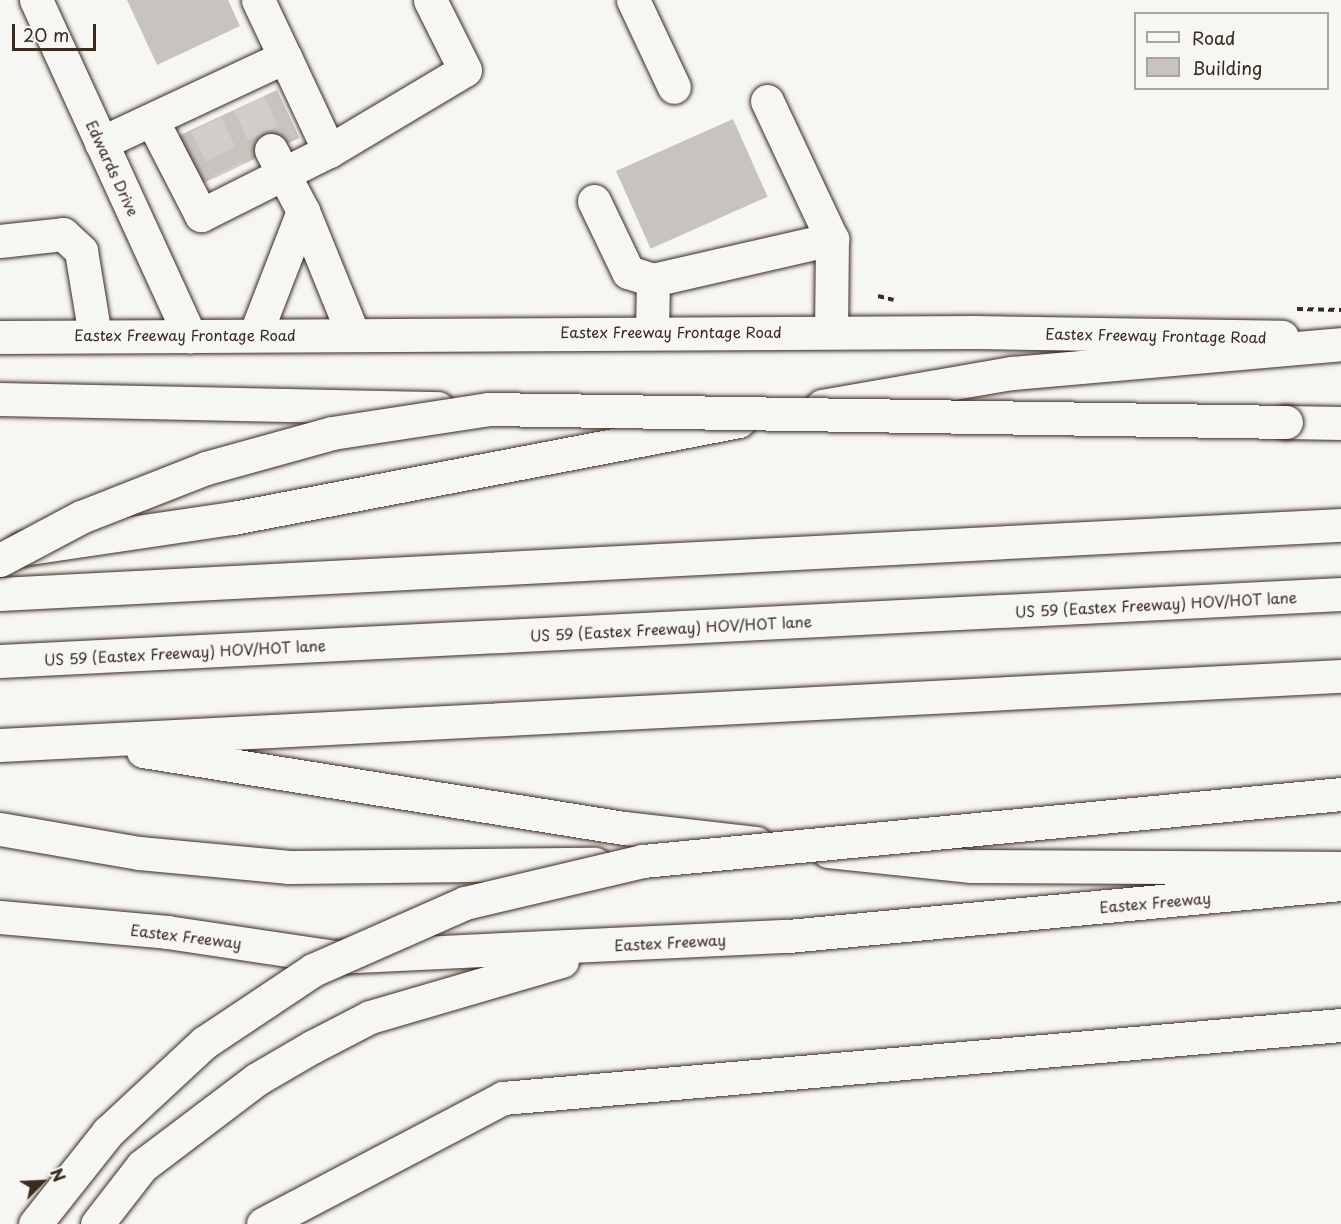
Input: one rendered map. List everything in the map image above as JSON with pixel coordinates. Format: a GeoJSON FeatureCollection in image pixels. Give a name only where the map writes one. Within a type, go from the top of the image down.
{"type":"FeatureCollection","features":[{"type":"Feature","properties":{"kind":"main road","name":"Edwards Drive"},"geometry":{"type":"LineString","coordinates":[[36,0],[190,336]]}},
{"type":"Feature","properties":{"kind":"main road"},"geometry":{"type":"LineString","coordinates":[[258,0],[329,151]]}},
{"type":"Feature","properties":{"kind":"main road"},"geometry":{"type":"LineString","coordinates":[[152,120],[201,215],[235,183],[277,162],[329,151],[465,70],[430,0]]}},
{"type":"Feature","properties":{"kind":"main road"},"geometry":{"type":"LineString","coordinates":[[633,0],[674,87]]}},
{"type":"Feature","properties":{"kind":"main road"},"geometry":{"type":"LineString","coordinates":[[101,143],[152,120],[200,112],[243,92],[285,57]]}},
{"type":"Feature","properties":{"kind":"main road"},"geometry":{"type":"LineString","coordinates":[[766,101],[832,239],[831,332]]}},
{"type":"Feature","properties":{"kind":"main road"},"geometry":{"type":"LineString","coordinates":[[277,162],[303,212],[353,334]]}},
{"type":"Feature","properties":{"kind":"main road"},"geometry":{"type":"LineString","coordinates":[[594,201],[628,272],[653,280],[832,239]]}},
{"type":"Feature","properties":{"kind":"main road"},"geometry":{"type":"LineString","coordinates":[[255,335],[303,212]]}},
{"type":"Feature","properties":{"kind":"main road"},"geometry":{"type":"LineString","coordinates":[[0,241],[63,234],[81,251],[95,336]]}},
{"type":"Feature","properties":{"kind":"main road"},"geometry":{"type":"LineString","coordinates":[[652,332],[653,280]]}},
{"type":"Feature","properties":{"kind":"main road","name":"Eastex Freeway Frontage Road"},"geometry":{"type":"LineString","coordinates":[[0,337],[831,332],[1341,338]]}},
{"type":"Feature","properties":{"kind":"main road"},"geometry":{"type":"LineString","coordinates":[[0,552],[233,518],[1012,373],[1341,344]]}},
{"type":"Feature","properties":{"kind":"main road"},"geometry":{"type":"LineString","coordinates":[[0,399],[1341,423]]}},
{"type":"Feature","properties":{"kind":"main road"},"geometry":{"type":"LineString","coordinates":[[0,560],[91,513],[206,468],[332,433],[488,409]]}},
{"type":"Feature","properties":{"kind":"main road"},"geometry":{"type":"LineString","coordinates":[[0,594],[1341,525]]}},
{"type":"Feature","properties":{"kind":"main road","name":"US 59 (Eastex Freeway) HOV/HOT lane"},"geometry":{"type":"LineString","coordinates":[[0,661],[1341,594]]}},
{"type":"Feature","properties":{"kind":"main road"},"geometry":{"type":"LineString","coordinates":[[0,745],[1341,676]]}},
{"type":"Feature","properties":{"kind":"main road"},"geometry":{"type":"LineString","coordinates":[[79,741],[624,828],[971,866],[1341,868]]}},
{"type":"Feature","properties":{"kind":"main road"},"geometry":{"type":"LineString","coordinates":[[0,829],[139,853],[289,867],[473,868],[644,861],[1341,794]]}},
{"type":"Feature","properties":{"kind":"main road"},"geometry":{"type":"LineString","coordinates":[[35,1224],[88,1154],[158,1081],[286,986],[378,937],[465,903],[644,861]]}},
{"type":"Feature","properties":{"kind":"main road","name":"Eastex Freeway"},"geometry":{"type":"LineString","coordinates":[[0,917],[166,932],[335,957],[788,936],[1341,884]]}},
{"type":"Feature","properties":{"kind":"main road"},"geometry":{"type":"LineString","coordinates":[[97,1224],[142,1166],[257,1078],[312,1047],[370,1017],[458,987],[630,944]]}},
{"type":"Feature","properties":{"kind":"main road"},"geometry":{"type":"LineString","coordinates":[[262,1224],[503,1098],[1341,1025]]}},
{"type":"Feature","properties":{"kind":"building"},"geometry":{"type":"Polygon","coordinates":[[[127,0],[228,0],[240,26],[157,65],[127,0]]]}},
{"type":"Feature","properties":{"kind":"building"},"geometry":{"type":"Polygon","coordinates":[[[277,90],[299,138],[195,187],[173,139],[277,90]]]}},
{"type":"Feature","properties":{"kind":"building"},"geometry":{"type":"Polygon","coordinates":[[[733,119],[768,197],[651,249],[616,171],[733,119]]]}},
{"type":"Feature","properties":{"kind":"tunnel"},"geometry":{"type":"LineString","coordinates":[[249,103],[271,150]]}},
{"type":"Feature","properties":{"kind":"tunnel"},"geometry":{"type":"LineString","coordinates":[[206,124],[229,171]]}}]}
